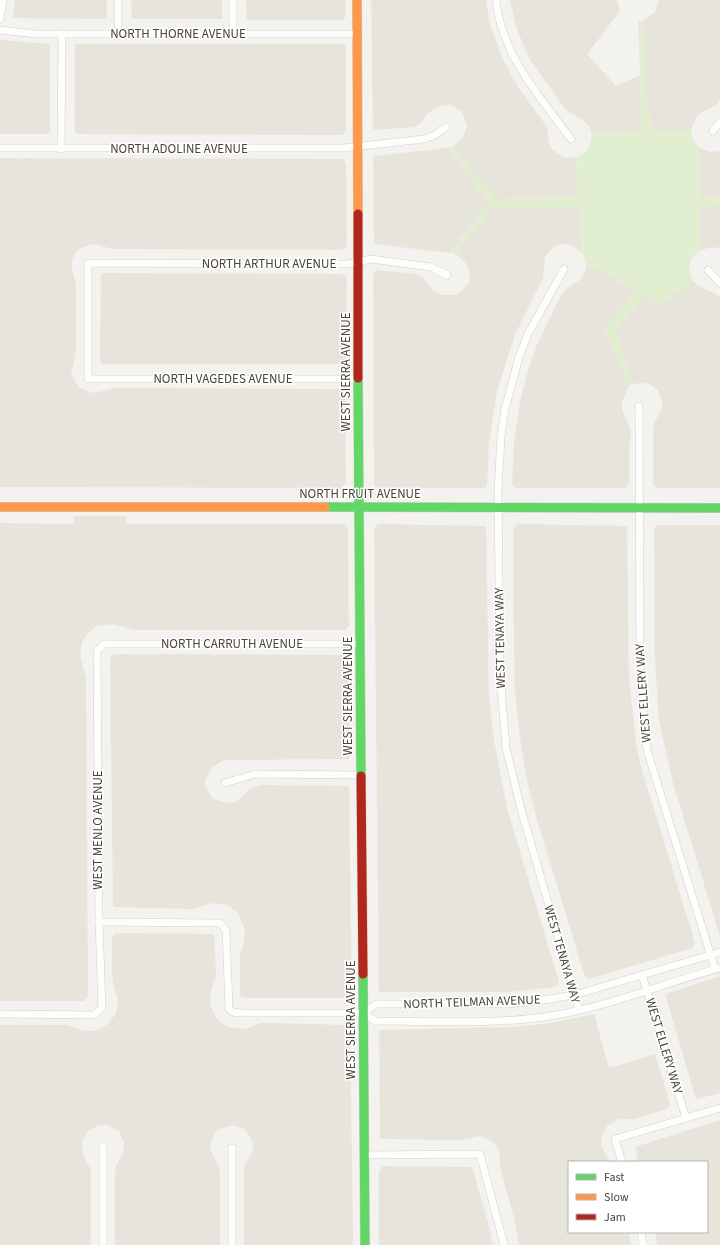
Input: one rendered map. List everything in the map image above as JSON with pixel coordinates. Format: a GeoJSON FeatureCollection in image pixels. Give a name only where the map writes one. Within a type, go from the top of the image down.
{"type":"FeatureCollection","features":[{"type":"Feature","properties":{"kind":"street"},"geometry":{"type":"LineString","coordinates":[[0,18],[3,0]]}},
{"type":"Feature","properties":{"kind":"street"},"geometry":{"type":"LineString","coordinates":[[118,0],[118,34]]}},
{"type":"Feature","properties":{"kind":"street"},"geometry":{"type":"LineString","coordinates":[[233,0],[233,33]]}},
{"type":"Feature","properties":{"kind":"street","name":"WEST SIERRA AVENUE"},"geometry":{"type":"LineString","coordinates":[[357,0],[358,378],[365,1245]]}},
{"type":"Feature","properties":{"kind":"street"},"geometry":{"type":"LineString","coordinates":[[496,0],[502,28],[523,74],[571,139]]}},
{"type":"Feature","properties":{"kind":"street","name":"NORTH THORNE AVENUE"},"geometry":{"type":"LineString","coordinates":[[0,30],[62,34],[357,34]]}},
{"type":"Feature","properties":{"kind":"street"},"geometry":{"type":"LineString","coordinates":[[62,34],[62,149]]}},
{"type":"Feature","properties":{"kind":"street"},"geometry":{"type":"LineString","coordinates":[[713,131],[720,122]]}},
{"type":"Feature","properties":{"kind":"street"},"geometry":{"type":"LineString","coordinates":[[358,146],[424,139],[435,135],[446,127]]}},
{"type":"Feature","properties":{"kind":"street","name":"NORTH ADOLINE AVENUE"},"geometry":{"type":"LineString","coordinates":[[0,148],[344,148],[358,146]]}},
{"type":"Feature","properties":{"kind":"street","name":"NORTH ARTHUR AVENUE"},"geometry":{"type":"LineString","coordinates":[[88,379],[88,263],[348,264],[371,259],[431,268],[447,275]]}},
{"type":"Feature","properties":{"kind":"street","name":"WEST TENAYA WAY"},"geometry":{"type":"LineString","coordinates":[[564,269],[528,334],[512,382],[501,436],[498,506],[500,674],[506,748],[521,809],[579,1010]]}},
{"type":"Feature","properties":{"kind":"street"},"geometry":{"type":"LineString","coordinates":[[708,270],[720,284]]}},
{"type":"Feature","properties":{"kind":"street","name":"NORTH VAGEDES AVENUE"},"geometry":{"type":"LineString","coordinates":[[88,379],[358,378]]}},
{"type":"Feature","properties":{"kind":"street","name":"WEST ELLERY WAY"},"geometry":{"type":"LineString","coordinates":[[639,406],[640,678],[647,750],[710,955],[717,968]]}},
{"type":"Feature","properties":{"kind":"street","name":"NORTH FRUIT AVENUE"},"geometry":{"type":"LineString","coordinates":[[0,507],[360,508],[498,506],[720,508]]}},
{"type":"Feature","properties":{"kind":"street","name":"NORTH CARRUTH AVENUE"},"geometry":{"type":"LineString","coordinates":[[104,644],[360,644]]}},
{"type":"Feature","properties":{"kind":"street","name":"WEST MENLO AVENUE"},"geometry":{"type":"LineString","coordinates":[[0,1014],[94,1015],[102,1008],[99,922],[97,651],[104,644]]}},
{"type":"Feature","properties":{"kind":"street"},"geometry":{"type":"LineString","coordinates":[[225,783],[255,774],[361,774]]}},
{"type":"Feature","properties":{"kind":"street","name":"NORTH TEILMAN AVENUE"},"geometry":{"type":"LineString","coordinates":[[99,922],[220,923],[223,925],[226,930],[229,1008],[232,1012],[364,1013],[376,1021],[489,1021],[529,1019],[579,1010],[717,968]]}},
{"type":"Feature","properties":{"kind":"street","name":"NORTH TEILMAN AVENUE"},"geometry":{"type":"LineString","coordinates":[[364,1013],[376,1004],[508,1004],[574,995],[720,952]]}},
{"type":"Feature","properties":{"kind":"street","name":"WEST ELLERY WAY"},"geometry":{"type":"LineString","coordinates":[[642,974],[686,1118]]}},
{"type":"Feature","properties":{"kind":"street"},"geometry":{"type":"LineString","coordinates":[[622,1161],[615,1139],[720,1108]]}},
{"type":"Feature","properties":{"kind":"street"},"geometry":{"type":"LineString","coordinates":[[103,1146],[103,1245]]}},
{"type":"Feature","properties":{"kind":"street"},"geometry":{"type":"LineString","coordinates":[[232,1148],[232,1245]]}},
{"type":"Feature","properties":{"kind":"street"},"geometry":{"type":"LineString","coordinates":[[364,1155],[480,1154],[504,1245]]}},
{"type":"Feature","properties":{"kind":"street"},"geometry":{"type":"LineString","coordinates":[[641,1233],[643,1245]]}},
{"type":"Feature","properties":{"kind":"shaded area"},"geometry":{"type":"Polygon","coordinates":[[[15,0],[107,0],[107,19],[13,18],[15,0]]]}},
{"type":"Feature","properties":{"kind":"shaded area"},"geometry":{"type":"Polygon","coordinates":[[[131,0],[222,0],[222,19],[132,19],[131,0]]]}},
{"type":"Feature","properties":{"kind":"shaded area"},"geometry":{"type":"Polygon","coordinates":[[[246,0],[345,0],[345,18],[343,20],[247,20],[246,0]]]}},
{"type":"Feature","properties":{"kind":"shaded area"},"geometry":{"type":"Polygon","coordinates":[[[371,0],[486,0],[490,24],[503,60],[519,88],[547,127],[549,142],[552,149],[563,157],[576,158],[579,198],[495,199],[452,147],[463,138],[467,126],[462,112],[453,106],[448,105],[437,107],[428,113],[422,122],[414,127],[373,129],[371,0]]]}},
{"type":"Feature","properties":{"kind":"shaded area"},"geometry":{"type":"Polygon","coordinates":[[[510,0],[617,0],[620,11],[587,54],[616,86],[640,75],[642,130],[592,135],[590,128],[585,122],[565,109],[529,58],[516,27],[510,0]]]}},
{"type":"Feature","properties":{"kind":"shaded area"},"geometry":{"type":"Polygon","coordinates":[[[659,0],[720,0],[720,100],[715,106],[702,112],[696,117],[691,130],[651,130],[644,78],[642,21],[655,12],[659,0]]]}},
{"type":"Feature","properties":{"kind":"shaded area"},"geometry":{"type":"Polygon","coordinates":[[[0,40],[50,44],[50,131],[48,134],[0,134],[0,40]]]}},
{"type":"Feature","properties":{"kind":"shaded area"},"geometry":{"type":"Polygon","coordinates":[[[75,44],[344,44],[346,46],[346,131],[342,135],[77,134],[75,131],[75,44]]]}},
{"type":"Feature","properties":{"kind":"shaded area"},"geometry":{"type":"Polygon","coordinates":[[[448,148],[489,202],[450,253],[374,244],[373,156],[448,148]]]}},
{"type":"Feature","properties":{"kind":"shaded area"},"geometry":{"type":"Polygon","coordinates":[[[699,148],[710,152],[720,151],[720,198],[700,198],[699,148]]]}},
{"type":"Feature","properties":{"kind":"shaded area"},"geometry":{"type":"Polygon","coordinates":[[[0,158],[343,159],[346,163],[347,246],[343,250],[113,249],[93,244],[79,249],[75,253],[71,263],[76,285],[76,351],[71,374],[79,388],[93,393],[117,388],[342,389],[345,392],[346,483],[341,488],[0,487],[0,158]]]}},
{"type":"Feature","properties":{"kind":"shaded area"},"geometry":{"type":"Polygon","coordinates":[[[700,206],[720,206],[720,249],[714,247],[700,250],[700,206]]]}},
{"type":"Feature","properties":{"kind":"shaded area"},"geometry":{"type":"Polygon","coordinates":[[[493,207],[579,207],[583,253],[571,245],[562,244],[553,247],[545,257],[543,278],[515,335],[497,391],[489,443],[487,486],[484,488],[378,488],[374,484],[373,274],[377,270],[416,274],[423,277],[432,289],[442,295],[454,295],[461,292],[469,282],[470,273],[465,262],[455,254],[493,207]]]}},
{"type":"Feature","properties":{"kind":"shaded area"},"geometry":{"type":"Polygon","coordinates":[[[586,264],[637,290],[605,330],[629,386],[622,402],[622,410],[631,431],[629,444],[629,484],[625,488],[516,488],[512,484],[514,444],[520,401],[526,377],[536,347],[558,301],[567,288],[581,279],[585,272],[586,264]]]}},
{"type":"Feature","properties":{"kind":"shaded area"},"geometry":{"type":"Polygon","coordinates":[[[103,273],[343,274],[347,278],[346,361],[342,364],[103,364],[100,361],[101,276],[103,273]]]}},
{"type":"Feature","properties":{"kind":"shaded area"},"geometry":{"type":"Polygon","coordinates":[[[693,281],[700,287],[715,293],[720,298],[720,488],[657,488],[653,484],[653,429],[654,423],[662,409],[662,400],[658,390],[649,384],[633,384],[615,331],[645,294],[656,307],[693,281]]]}},
{"type":"Feature","properties":{"kind":"shaded area"},"geometry":{"type":"Polygon","coordinates":[[[74,516],[126,516],[126,524],[344,524],[348,528],[349,626],[345,630],[134,630],[112,624],[97,626],[88,633],[82,642],[80,656],[86,678],[88,997],[84,1001],[0,1001],[0,523],[74,524],[74,516]]]}},
{"type":"Feature","properties":{"kind":"shaded area"},"geometry":{"type":"Polygon","coordinates":[[[379,524],[486,526],[489,698],[494,740],[507,808],[559,982],[556,987],[510,992],[379,992],[374,528],[379,524]]]}},
{"type":"Feature","properties":{"kind":"shaded area"},"geometry":{"type":"Polygon","coordinates":[[[517,524],[627,526],[629,677],[636,744],[642,770],[695,943],[692,948],[589,979],[585,977],[537,820],[527,780],[520,738],[515,692],[514,649],[513,529],[517,524]]]}},
{"type":"Feature","properties":{"kind":"shaded area"},"geometry":{"type":"Polygon","coordinates":[[[658,525],[720,525],[720,936],[673,783],[659,721],[655,660],[654,529],[658,525]]]}},
{"type":"Feature","properties":{"kind":"shaded area"},"geometry":{"type":"Polygon","coordinates":[[[114,654],[348,655],[349,759],[224,760],[211,768],[205,782],[206,788],[213,799],[227,803],[236,802],[250,789],[260,785],[349,786],[352,995],[350,998],[242,998],[240,995],[240,956],[245,930],[238,913],[228,905],[213,903],[192,909],[113,907],[110,658],[114,654]]]}},
{"type":"Feature","properties":{"kind":"shaded area"},"geometry":{"type":"Polygon","coordinates":[[[116,933],[214,934],[216,976],[211,990],[210,1004],[215,1016],[220,1022],[231,1028],[244,1029],[262,1023],[350,1025],[353,1245],[244,1245],[244,1173],[245,1165],[253,1151],[253,1144],[248,1133],[243,1128],[232,1125],[219,1129],[215,1133],[210,1145],[220,1173],[220,1245],[115,1245],[115,1172],[116,1166],[123,1154],[124,1142],[119,1131],[108,1125],[103,1125],[97,1126],[87,1132],[82,1143],[83,1155],[91,1170],[91,1245],[0,1245],[0,1025],[66,1025],[84,1031],[91,1031],[98,1030],[109,1023],[116,1013],[118,1001],[112,972],[112,937],[116,933]]]}},
{"type":"Feature","properties":{"kind":"shaded area"},"geometry":{"type":"Polygon","coordinates":[[[720,976],[720,1093],[697,1099],[665,994],[720,976]]]}},
{"type":"Feature","properties":{"kind":"shaded area"},"geometry":{"type":"Polygon","coordinates":[[[594,1014],[609,1068],[655,1054],[670,1104],[667,1109],[634,1119],[619,1119],[607,1126],[601,1138],[601,1146],[609,1161],[568,1161],[568,1233],[629,1233],[631,1245],[519,1245],[514,1218],[500,1167],[499,1150],[493,1142],[480,1136],[460,1140],[380,1139],[379,1030],[514,1027],[552,1023],[594,1014]]]}},
{"type":"Feature","properties":{"kind":"shaded area"},"geometry":{"type":"Polygon","coordinates":[[[720,1120],[720,1245],[657,1245],[655,1233],[708,1233],[708,1161],[638,1161],[635,1147],[720,1120]]]}},
{"type":"Feature","properties":{"kind":"shaded area"},"geometry":{"type":"Polygon","coordinates":[[[383,1166],[472,1167],[493,1245],[379,1245],[379,1171],[383,1166]]]}},
{"type":"Feature","properties":{"kind":"green space"},"geometry":{"type":"Polygon","coordinates":[[[638,21],[642,21],[644,78],[651,130],[691,130],[693,140],[699,148],[700,198],[720,198],[720,206],[700,207],[700,250],[691,260],[689,268],[693,281],[656,307],[645,295],[615,331],[633,384],[629,386],[605,330],[637,290],[586,264],[583,253],[579,207],[493,207],[455,254],[451,253],[489,202],[448,148],[452,147],[495,199],[578,198],[576,158],[588,150],[592,135],[642,130],[638,21]]]}},
{"type":"Feature","properties":{"kind":"traffic: fast"},"geometry":{"type":"LineString","coordinates":[[358,378],[361,776]]}},
{"type":"Feature","properties":{"kind":"traffic: fast"},"geometry":{"type":"LineString","coordinates":[[325,507],[720,508]]}},
{"type":"Feature","properties":{"kind":"traffic: fast"},"geometry":{"type":"LineString","coordinates":[[363,974],[365,1245]]}},
{"type":"Feature","properties":{"kind":"traffic: slow"},"geometry":{"type":"LineString","coordinates":[[357,0],[358,214]]}},
{"type":"Feature","properties":{"kind":"traffic: slow"},"geometry":{"type":"LineString","coordinates":[[0,507],[325,507]]}},
{"type":"Feature","properties":{"kind":"traffic: jam"},"geometry":{"type":"LineString","coordinates":[[358,214],[358,378]]}},
{"type":"Feature","properties":{"kind":"traffic: jam"},"geometry":{"type":"LineString","coordinates":[[361,776],[363,974]]}}]}
